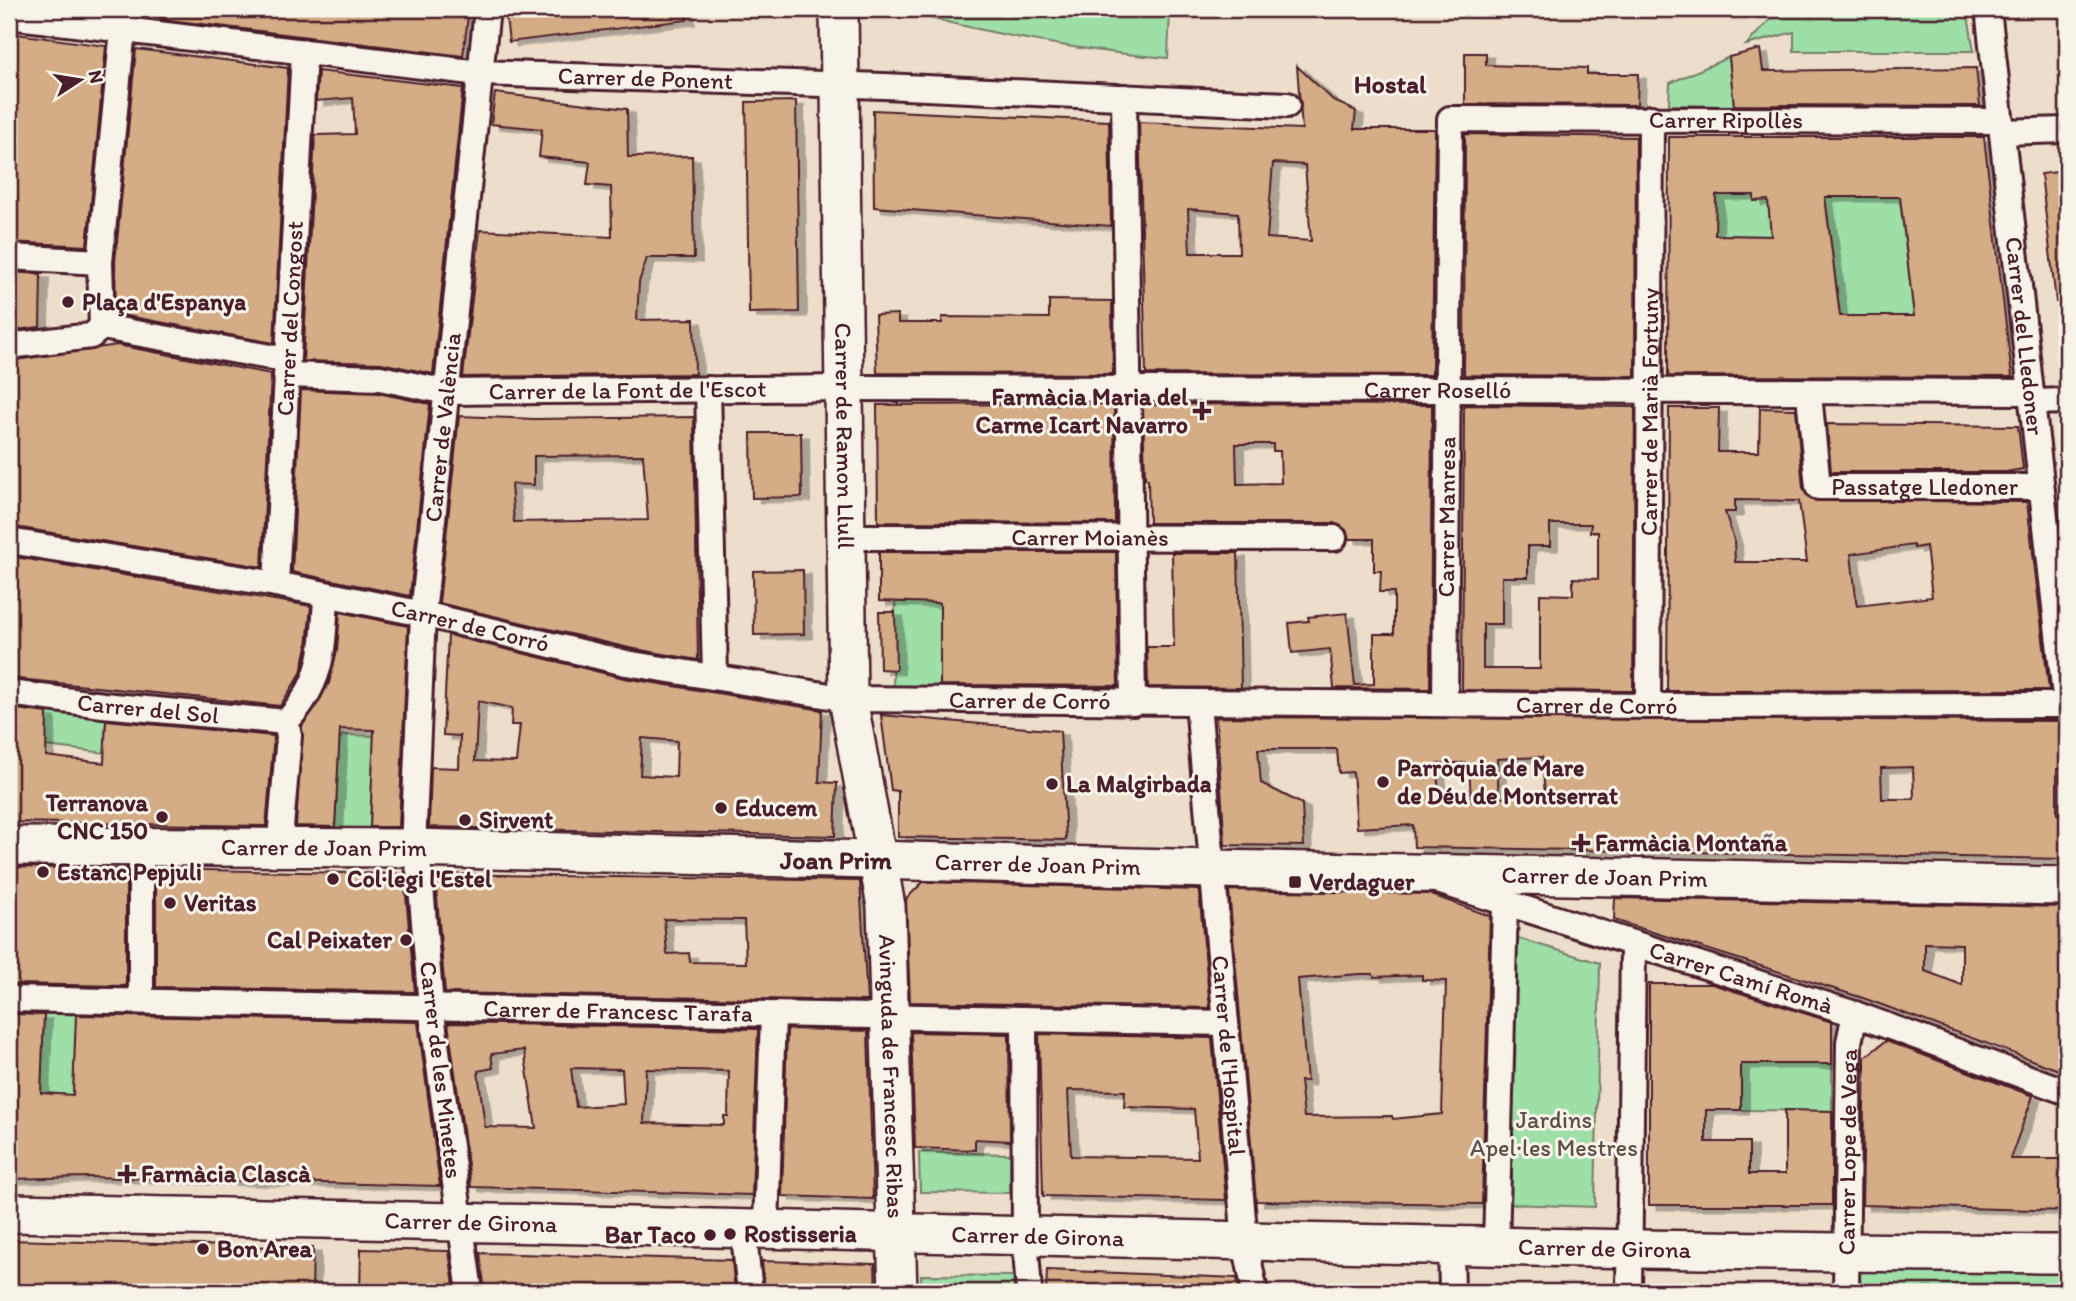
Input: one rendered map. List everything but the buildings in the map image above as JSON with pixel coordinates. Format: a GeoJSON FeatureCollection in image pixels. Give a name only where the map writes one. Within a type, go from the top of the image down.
{"type":"FeatureCollection","features":[{"type":"Feature","properties":{"kind":"street","name":"Carrer de València"},"geometry":{"type":"LineString","coordinates":[[413,848],[423,614],[486,9]]}},
{"type":"Feature","properties":{"kind":"street","name":"Carrer de Ramon Llull"},"geometry":{"type":"LineString","coordinates":[[839,9],[848,699],[877,861]]}},
{"type":"Feature","properties":{"kind":"street","name":"Carrer del Lledoner"},"geometry":{"type":"LineString","coordinates":[[1988,9],[2040,487],[2067,705]]}},
{"type":"Feature","properties":{"kind":"street","name":"Carrer de Ponent"},"geometry":{"type":"LineString","coordinates":[[9,16],[124,19],[304,52],[479,73],[841,85],[1287,106]]}},
{"type":"Feature","properties":{"kind":"street"},"geometry":{"type":"LineString","coordinates":[[9,346],[91,336],[102,327],[100,262],[124,19]]}},
{"type":"Feature","properties":{"kind":"street","name":"Carrer del Congost"},"geometry":{"type":"LineString","coordinates":[[276,584],[304,52]]}},
{"type":"Feature","properties":{"kind":"street"},"geometry":{"type":"LineString","coordinates":[[1124,97],[1133,703]]}},
{"type":"Feature","properties":{"kind":"street","name":"Carrer Ripollès"},"geometry":{"type":"LineString","coordinates":[[1450,119],[1651,118],[2067,130]]}},
{"type":"Feature","properties":{"kind":"street","name":"Carrer de Marià Fortuny"},"geometry":{"type":"LineString","coordinates":[[1648,706],[1651,118]]}},
{"type":"Feature","properties":{"kind":"street","name":"Carrer Manresa"},"geometry":{"type":"LineString","coordinates":[[1445,704],[1450,119]]}},
{"type":"Feature","properties":{"kind":"street"},"geometry":{"type":"LineString","coordinates":[[9,257],[100,262]]}},
{"type":"Feature","properties":{"kind":"street","name":"Carrer de la Font de l'Escot"},"geometry":{"type":"LineString","coordinates":[[102,327],[287,368],[380,378],[447,392],[845,388]]}},
{"type":"Feature","properties":{"kind":"street","name":"Carrer Roselló"},"geometry":{"type":"LineString","coordinates":[[845,388],[1651,391],[2032,397],[2067,401]]}},
{"type":"Feature","properties":{"kind":"street"},"geometry":{"type":"LineString","coordinates":[[708,389],[715,676]]}},
{"type":"Feature","properties":{"kind":"street","name":"Passatge Lledoner"},"geometry":{"type":"LineString","coordinates":[[1809,394],[1818,486],[2040,487]]}},
{"type":"Feature","properties":{"kind":"street","name":"Carrer Moianès"},"geometry":{"type":"LineString","coordinates":[[847,537],[1334,538]]}},
{"type":"Feature","properties":{"kind":"street","name":"Carrer de Corró"},"geometry":{"type":"LineString","coordinates":[[9,541],[276,584],[423,614],[626,663],[848,699],[1648,706],[2067,705]]}},
{"type":"Feature","properties":{"kind":"street"},"geometry":{"type":"LineString","coordinates":[[279,850],[289,736],[286,722],[310,695],[315,680],[324,640],[327,596]]}},
{"type":"Feature","properties":{"kind":"street","name":"Carrer del Sol"},"geometry":{"type":"LineString","coordinates":[[9,692],[130,708],[286,722]]}},
{"type":"Feature","properties":{"kind":"street","name":"Carrer de l'Hospital"},"geometry":{"type":"LineString","coordinates":[[1198,703],[1245,1242],[1255,1292]]}},
{"type":"Feature","properties":{"kind":"street","name":"Carrer de Joan Prim"},"geometry":{"type":"LineString","coordinates":[[9,846],[279,850],[413,848],[1212,869],[2067,886]]}},
{"type":"Feature","properties":{"kind":"street"},"geometry":{"type":"LineString","coordinates":[[141,848],[141,1000]]}},
{"type":"Feature","properties":{"kind":"street","name":"Carrer de les Minetes"},"geometry":{"type":"LineString","coordinates":[[413,848],[420,874],[431,1007],[470,1292]]}},
{"type":"Feature","properties":{"kind":"street","name":"Avinguda de Francesc Ribas"},"geometry":{"type":"LineString","coordinates":[[877,861],[886,905],[887,1016],[898,1292]]}},
{"type":"Feature","properties":{"kind":"street","name":"Carrer Camí Romà"},"geometry":{"type":"LineString","coordinates":[[1412,872],[1855,1014],[2067,1092]]}},
{"type":"Feature","properties":{"kind":"street"},"geometry":{"type":"LineString","coordinates":[[1558,921],[1561,875]]}},
{"type":"Feature","properties":{"kind":"street"},"geometry":{"type":"LineString","coordinates":[[1496,1246],[1505,904]]}},
{"type":"Feature","properties":{"kind":"street"},"geometry":{"type":"LineString","coordinates":[[1629,1292],[1633,944]]}},
{"type":"Feature","properties":{"kind":"street","name":"Carrer de Francesc Tarafa"},"geometry":{"type":"LineString","coordinates":[[9,999],[1226,1023]]}},
{"type":"Feature","properties":{"kind":"street","name":"Carrer Lope de Vega"},"geometry":{"type":"LineString","coordinates":[[1846,1292],[1849,1042],[1855,1014]]}},
{"type":"Feature","properties":{"kind":"street"},"geometry":{"type":"LineString","coordinates":[[750,1292],[773,1015]]}},
{"type":"Feature","properties":{"kind":"street"},"geometry":{"type":"LineString","coordinates":[[1024,1019],[1025,1236],[1029,1292]]}},
{"type":"Feature","properties":{"kind":"street","name":"Carrer de Girona"},"geometry":{"type":"LineString","coordinates":[[9,1213],[460,1220],[1245,1242],[2067,1254]]}},
{"type":"Feature","properties":{"kind":"street"},"geometry":{"type":"LineString","coordinates":[[1451,1245],[1452,1292]]}},
{"type":"Feature","properties":{"kind":"green space"},"geometry":{"type":"Polygon","coordinates":[[[893,9],[1170,9],[1168,58],[1029,40],[893,9]]]}},
{"type":"Feature","properties":{"kind":"green space"},"geometry":{"type":"Polygon","coordinates":[[[1780,9],[1967,9],[1974,51],[1794,51],[1794,32],[1746,45],[1780,9]]]}},
{"type":"Feature","properties":{"kind":"green space"},"geometry":{"type":"Polygon","coordinates":[[[1729,57],[1734,106],[1669,105],[1670,83],[1729,57]]]}},
{"type":"Feature","properties":{"kind":"green space"},"geometry":{"type":"Polygon","coordinates":[[[1716,195],[1754,195],[1754,201],[1769,200],[1771,236],[1714,235],[1716,195]]]}},
{"type":"Feature","properties":{"kind":"green space"},"geometry":{"type":"Polygon","coordinates":[[[1825,197],[1903,197],[1900,201],[1914,316],[1840,316],[1825,197]]]}},
{"type":"Feature","properties":{"kind":"green space"},"geometry":{"type":"Polygon","coordinates":[[[895,602],[940,602],[940,686],[893,686],[895,602]]]}},
{"type":"Feature","properties":{"kind":"green space"},"geometry":{"type":"Polygon","coordinates":[[[47,706],[106,712],[105,753],[46,746],[47,706]]]}},
{"type":"Feature","properties":{"kind":"green space"},"geometry":{"type":"Polygon","coordinates":[[[343,735],[374,736],[370,828],[335,828],[339,740],[343,735]]]}},
{"type":"Feature","properties":{"kind":"green space","name":"Jardins Apel·les Mestres"},"geometry":{"type":"Polygon","coordinates":[[[1517,938],[1600,963],[1595,1207],[1509,1204],[1517,938]]]}},
{"type":"Feature","properties":{"kind":"green space"},"geometry":{"type":"Polygon","coordinates":[[[44,1009],[77,1009],[73,1095],[41,1093],[44,1009]]]}},
{"type":"Feature","properties":{"kind":"green space"},"geometry":{"type":"Polygon","coordinates":[[[1741,1064],[1832,1064],[1832,1111],[1741,1110],[1741,1064]]]}},
{"type":"Feature","properties":{"kind":"green space"},"geometry":{"type":"Polygon","coordinates":[[[919,1152],[1010,1154],[1010,1193],[920,1192],[919,1152]]]}},
{"type":"Feature","properties":{"kind":"green space"},"geometry":{"type":"Polygon","coordinates":[[[1846,1251],[2067,1254],[2067,1292],[1846,1292],[1846,1251]]]}},
{"type":"Feature","properties":{"kind":"green space"},"geometry":{"type":"Polygon","coordinates":[[[921,1275],[1013,1276],[1014,1292],[922,1292],[921,1275]]]}},
{"type":"Feature","properties":{"kind":"place","name":"Plaça d'Espanya"},"geometry":{"type":"Point","coordinates":[68,302]}},
{"type":"Feature","properties":{"kind":"place","name":"Farmàcia Maria del Carme Icart Navarro"},"geometry":{"type":"Point","coordinates":[1202,411]}},
{"type":"Feature","properties":{"kind":"place","name":"Parròquia de Mare de Déu de Montserrat"},"geometry":{"type":"Point","coordinates":[1383,782]}},
{"type":"Feature","properties":{"kind":"place","name":"La Malgirbada"},"geometry":{"type":"Point","coordinates":[1052,784]}},
{"type":"Feature","properties":{"kind":"place","name":"Educem"},"geometry":{"type":"Point","coordinates":[721,808]}},
{"type":"Feature","properties":{"kind":"place","name":"Terranova CNC 150"},"geometry":{"type":"Point","coordinates":[162,817]}},
{"type":"Feature","properties":{"kind":"place","name":"Sirvent"},"geometry":{"type":"Point","coordinates":[465,820]}},
{"type":"Feature","properties":{"kind":"place","name":"Farmàcia Montaña"},"geometry":{"type":"Point","coordinates":[1581,843]}},
{"type":"Feature","properties":{"kind":"place","name":"Estanc Pepjuli"},"geometry":{"type":"Point","coordinates":[43,872]}},
{"type":"Feature","properties":{"kind":"place","name":"Col·legi l'Estel"},"geometry":{"type":"Point","coordinates":[333,879]}},
{"type":"Feature","properties":{"kind":"place","name":"Verdaguer"},"geometry":{"type":"Point","coordinates":[1295,882]}},
{"type":"Feature","properties":{"kind":"place","name":"Veritas"},"geometry":{"type":"Point","coordinates":[170,903]}},
{"type":"Feature","properties":{"kind":"place","name":"Cal Peixater"},"geometry":{"type":"Point","coordinates":[406,940]}},
{"type":"Feature","properties":{"kind":"place","name":"Farmàcia Clascà"},"geometry":{"type":"Point","coordinates":[127,1174]}},
{"type":"Feature","properties":{"kind":"place","name":"Rostisseria"},"geometry":{"type":"Point","coordinates":[730,1234]}},
{"type":"Feature","properties":{"kind":"place","name":"Bar Taco"},"geometry":{"type":"Point","coordinates":[710,1235]}},
{"type":"Feature","properties":{"kind":"place","name":"Bon Area"},"geometry":{"type":"Point","coordinates":[203,1249]}},
{"type":"Feature","properties":{"kind":"district","name":"Hostal"},"geometry":{"type":"Point","coordinates":[1390,84]}},
{"type":"Feature","properties":{"kind":"district","name":"Joan Prim"},"geometry":{"type":"Point","coordinates":[836,860]}}]}
